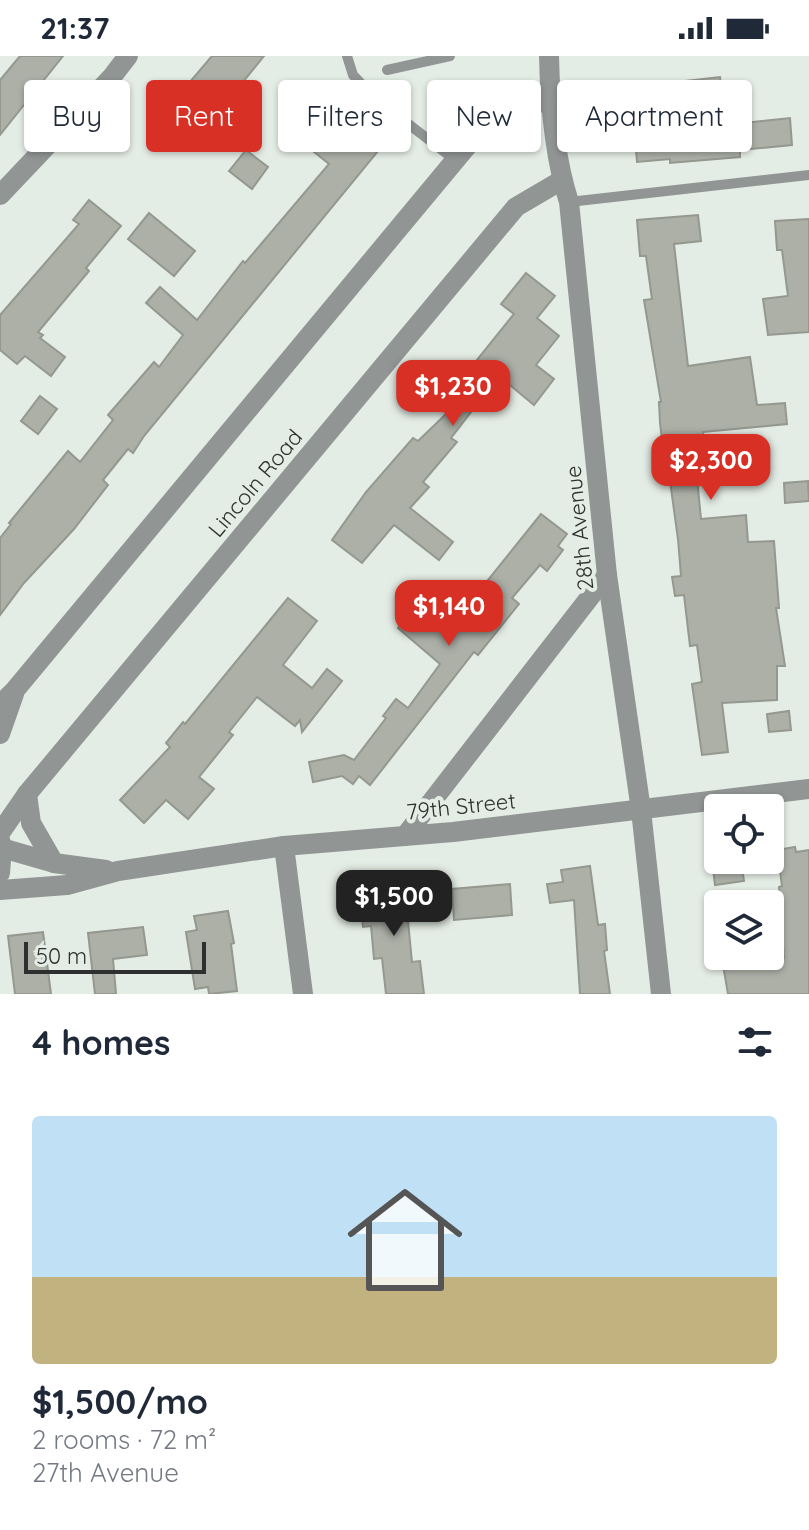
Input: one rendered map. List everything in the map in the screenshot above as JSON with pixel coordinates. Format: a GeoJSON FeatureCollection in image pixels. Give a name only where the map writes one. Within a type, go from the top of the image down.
{"type":"FeatureCollection","features":[{"type":"Feature","properties":{"kind":"street"},"geometry":{"type":"LineString","coordinates":[[110,56],[111,78]]}},
{"type":"Feature","properties":{"kind":"street"},"geometry":{"type":"LineString","coordinates":[[0,195],[128,56]]}},
{"type":"Feature","properties":{"kind":"street","name":"28th Avenue"},"geometry":{"type":"LineString","coordinates":[[549,56],[550,97],[562,180],[569,202],[607,575],[641,810],[661,994]]}},
{"type":"Feature","properties":{"kind":"street"},"geometry":{"type":"LineString","coordinates":[[0,734],[8,697],[477,134],[550,97]]}},
{"type":"Feature","properties":{"kind":"street","name":"Lincoln Road"},"geometry":{"type":"LineString","coordinates":[[1,840],[27,794],[516,207],[562,180]]}},
{"type":"Feature","properties":{"kind":"street"},"geometry":{"type":"LineString","coordinates":[[405,836],[607,575]]}},
{"type":"Feature","properties":{"kind":"street","name":"79th Street"},"geometry":{"type":"LineString","coordinates":[[0,890],[67,885],[118,871],[284,846],[405,836],[809,789]]}},
{"type":"Feature","properties":{"kind":"street"},"geometry":{"type":"LineString","coordinates":[[27,794],[31,823],[54,863]]}},
{"type":"Feature","properties":{"kind":"street"},"geometry":{"type":"LineString","coordinates":[[0,873],[1,840]]}},
{"type":"Feature","properties":{"kind":"street","name":"79th Street"},"geometry":{"type":"LineString","coordinates":[[1,840],[54,863],[118,871]]}},
{"type":"Feature","properties":{"kind":"street"},"geometry":{"type":"LineString","coordinates":[[284,846],[303,994]]}},
{"type":"Feature","properties":{"kind":"lane"},"geometry":{"type":"LineString","coordinates":[[347,56],[353,75],[376,99],[455,160]]}},
{"type":"Feature","properties":{"kind":"lane"},"geometry":{"type":"LineString","coordinates":[[387,70],[450,56]]}},
{"type":"Feature","properties":{"kind":"lane"},"geometry":{"type":"LineString","coordinates":[[569,202],[809,175]]}},
{"type":"Feature","properties":{"kind":"building"},"geometry":{"type":"Polygon","coordinates":[[[20,56],[63,56],[44,80],[24,80],[24,105],[0,135],[0,80],[20,56]]]}},
{"type":"Feature","properties":{"kind":"building"},"geometry":{"type":"Polygon","coordinates":[[[212,56],[264,56],[244,80],[192,80],[212,56]]]}},
{"type":"Feature","properties":{"kind":"building"},"geometry":{"type":"Polygon","coordinates":[[[790,118],[792,145],[752,149],[752,122],[790,118]]]}},
{"type":"Feature","properties":{"kind":"building"},"geometry":{"type":"Polygon","coordinates":[[[244,152],[268,167],[252,189],[229,171],[244,152]]]}},
{"type":"Feature","properties":{"kind":"building"},"geometry":{"type":"Polygon","coordinates":[[[314,152],[377,152],[133,453],[128,449],[103,480],[108,485],[0,615],[0,538],[9,523],[68,451],[80,462],[113,420],[108,415],[154,362],[159,367],[183,335],[146,303],[160,287],[197,320],[243,261],[245,263],[329,164],[314,152]]]}},
{"type":"Feature","properties":{"kind":"building"},"geometry":{"type":"Polygon","coordinates":[[[636,152],[740,152],[740,157],[670,163],[670,159],[637,162],[636,152]]]}},
{"type":"Feature","properties":{"kind":"building"},"geometry":{"type":"Polygon","coordinates":[[[89,200],[121,226],[86,268],[89,271],[38,332],[43,335],[40,338],[65,357],[51,376],[25,356],[17,364],[0,350],[0,315],[79,224],[73,220],[89,200]]]}},
{"type":"Feature","properties":{"kind":"building"},"geometry":{"type":"Polygon","coordinates":[[[149,213],[195,251],[174,276],[128,239],[149,213]]]}},
{"type":"Feature","properties":{"kind":"building"},"geometry":{"type":"Polygon","coordinates":[[[698,215],[701,241],[674,244],[688,366],[750,357],[757,405],[785,403],[787,424],[703,432],[708,476],[697,478],[701,519],[746,515],[748,542],[774,541],[779,608],[776,608],[785,666],[777,666],[777,700],[722,703],[728,752],[702,755],[692,684],[702,682],[697,645],[690,646],[684,595],[675,596],[672,577],[681,576],[678,539],[670,481],[667,481],[660,423],[661,402],[644,300],[652,299],[646,256],[640,256],[637,220],[698,215]]]}},
{"type":"Feature","properties":{"kind":"building"},"geometry":{"type":"Polygon","coordinates":[[[809,219],[809,332],[768,335],[763,299],[788,296],[782,250],[777,250],[775,221],[809,219]]]}},
{"type":"Feature","properties":{"kind":"building"},"geometry":{"type":"Polygon","coordinates":[[[526,273],[555,296],[537,318],[559,336],[536,365],[554,379],[534,405],[499,376],[451,438],[457,442],[423,482],[429,487],[410,508],[453,542],[439,560],[394,525],[362,563],[332,540],[366,492],[413,438],[418,441],[447,413],[439,407],[514,314],[501,304],[526,273]]]}},
{"type":"Feature","properties":{"kind":"building"},"geometry":{"type":"Polygon","coordinates":[[[40,396],[57,409],[38,434],[21,421],[40,396]]]}},
{"type":"Feature","properties":{"kind":"building"},"geometry":{"type":"Polygon","coordinates":[[[808,481],[809,501],[785,503],[784,483],[808,481]]]}},
{"type":"Feature","properties":{"kind":"building"},"geometry":{"type":"Polygon","coordinates":[[[541,514],[567,534],[558,546],[563,550],[547,571],[540,565],[512,598],[519,604],[478,655],[474,652],[370,785],[359,776],[353,784],[342,776],[313,782],[309,762],[344,755],[354,760],[386,718],[383,716],[396,699],[408,708],[440,664],[398,628],[425,594],[456,620],[541,514]]]}},
{"type":"Feature","properties":{"kind":"building"},"geometry":{"type":"Polygon","coordinates":[[[288,598],[317,621],[283,665],[312,688],[327,669],[342,681],[302,732],[300,720],[295,726],[257,697],[229,732],[233,735],[199,777],[214,789],[188,819],[166,800],[144,823],[120,800],[170,747],[166,743],[288,598]]]}},
{"type":"Feature","properties":{"kind":"building"},"geometry":{"type":"Polygon","coordinates":[[[789,711],[791,730],[769,732],[767,714],[789,711]]]}},
{"type":"Feature","properties":{"kind":"building"},"geometry":{"type":"Polygon","coordinates":[[[795,847],[796,852],[809,850],[809,994],[728,994],[724,970],[784,970],[784,890],[779,890],[779,887],[782,886],[780,874],[784,874],[784,849],[795,847]]]}},
{"type":"Feature","properties":{"kind":"building"},"geometry":{"type":"Polygon","coordinates":[[[590,866],[598,925],[605,924],[607,950],[604,951],[610,994],[580,994],[574,900],[550,903],[547,884],[563,882],[561,870],[590,866]]]}},
{"type":"Feature","properties":{"kind":"building"},"geometry":{"type":"Polygon","coordinates":[[[714,874],[743,874],[744,881],[715,885],[714,874]]]}},
{"type":"Feature","properties":{"kind":"building"},"geometry":{"type":"Polygon","coordinates":[[[510,884],[512,915],[454,920],[452,889],[510,884]]]}},
{"type":"Feature","properties":{"kind":"building"},"geometry":{"type":"Polygon","coordinates":[[[415,888],[419,920],[408,921],[412,962],[420,961],[424,994],[386,994],[382,958],[374,959],[371,926],[363,927],[359,894],[415,888]]]}},
{"type":"Feature","properties":{"kind":"building"},"geometry":{"type":"Polygon","coordinates":[[[228,911],[237,991],[209,994],[208,987],[195,989],[186,932],[197,930],[194,916],[228,911]]]}},
{"type":"Feature","properties":{"kind":"building"},"geometry":{"type":"Polygon","coordinates":[[[143,927],[147,955],[113,959],[116,994],[95,994],[88,933],[143,927]]]}},
{"type":"Feature","properties":{"kind":"building"},"geometry":{"type":"Polygon","coordinates":[[[43,932],[51,994],[15,994],[8,936],[43,932]]]}}]}
